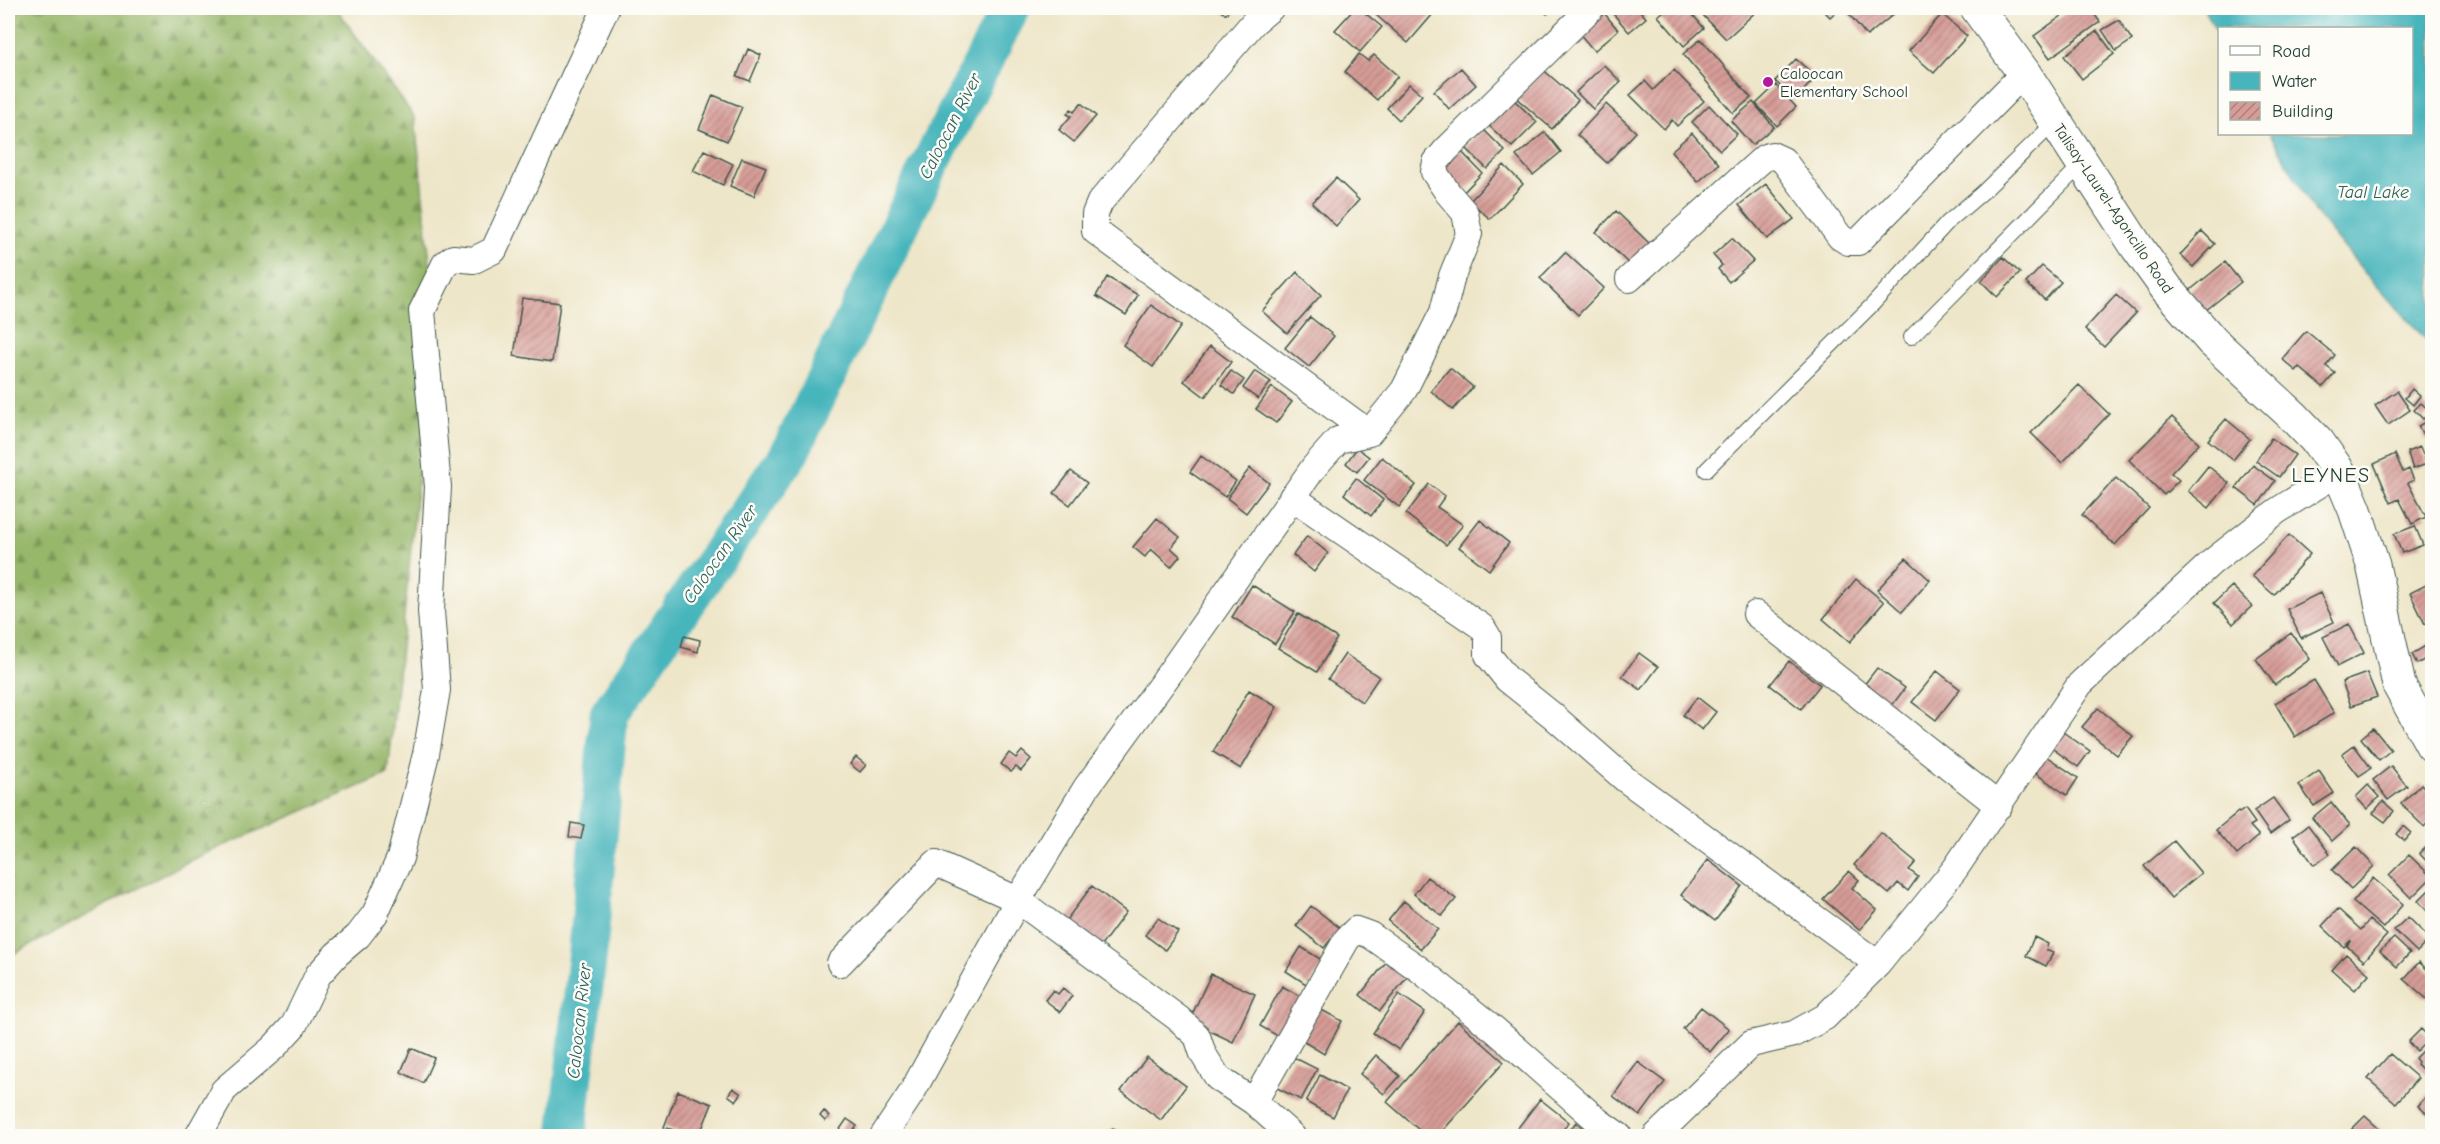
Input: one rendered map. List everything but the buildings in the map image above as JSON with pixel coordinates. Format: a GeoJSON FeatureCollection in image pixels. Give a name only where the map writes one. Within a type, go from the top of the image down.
{"type":"FeatureCollection","features":[{"type":"Feature","properties":{"kind":"main road","name":"Talisay-Laurel-Agoncillo Road"},"geometry":{"type":"LineString","coordinates":[[1977,8],[2024,73],[2137,247],[2168,289],[2212,341],[2318,442],[2339,472],[2355,510],[2373,565],[2399,686],[2433,745]]}},
{"type":"Feature","properties":{"kind":"street"},"geometry":{"type":"LineString","coordinates":[[198,1137],[224,1090],[274,1047],[294,1025],[318,975],[358,936],[375,914],[400,858],[426,754],[438,690],[431,611],[438,487],[422,311],[445,264],[453,258],[474,260],[494,250],[606,8]]}},
{"type":"Feature","properties":{"kind":"street"},"geometry":{"type":"LineString","coordinates":[[1271,8],[1254,22],[1100,202],[1095,214],[1095,231],[1369,433]]}},
{"type":"Feature","properties":{"kind":"street"},"geometry":{"type":"LineString","coordinates":[[883,1137],[911,1094],[1018,900],[1086,788],[1170,674],[1314,466],[1338,440],[1369,433],[1404,390],[1443,312],[1452,276],[1469,234],[1465,213],[1434,172],[1436,162],[1591,8]]}},
{"type":"Feature","properties":{"kind":"street"},"geometry":{"type":"LineString","coordinates":[[1629,279],[1765,157],[1772,155],[1783,160],[1840,237],[1848,242],[1858,242],[2024,73]]}},
{"type":"Feature","properties":{"kind":"street"},"geometry":{"type":"LineString","coordinates":[[1656,1137],[1751,1044],[1794,1034],[1825,1017],[1878,964],[1954,869],[2080,684],[2212,562],[2277,511],[2339,472]]}},
{"type":"Feature","properties":{"kind":"street"},"geometry":{"type":"LineString","coordinates":[[1292,497],[1482,627],[1488,638],[1488,655],[1507,679],[1625,779],[1878,964]]}},
{"type":"Feature","properties":{"kind":"street"},"geometry":{"type":"LineString","coordinates":[[1756,614],[1999,806]]}},
{"type":"Feature","properties":{"kind":"street"},"geometry":{"type":"LineString","coordinates":[[840,963],[936,863],[1018,900],[1179,1019],[1197,1036],[1203,1054],[1218,1078],[1254,1102],[1292,1137]]}},
{"type":"Feature","properties":{"kind":"street"},"geometry":{"type":"LineString","coordinates":[[1254,1102],[1347,939],[1356,930],[1370,935],[1419,969],[1494,1029],[1619,1137]]}},
{"type":"Feature","properties":{"kind":"lane"},"geometry":{"type":"LineString","coordinates":[[1706,470],[1873,304],[1948,222],[1983,192],[2055,122]]}},
{"type":"Feature","properties":{"kind":"lane"},"geometry":{"type":"LineString","coordinates":[[1911,337],[2083,164]]}},
{"type":"Feature","properties":{"kind":"green space"},"geometry":{"type":"Polygon","coordinates":[[[8,8],[336,8],[415,118],[435,312],[388,774],[191,860],[8,957],[8,8]]]}},
{"type":"Feature","properties":{"kind":"water","name":"Taal Lake"},"geometry":{"type":"Polygon","coordinates":[[[2204,8],[2432,8],[2432,346],[2365,273],[2315,212],[2271,135],[2413,135],[2413,27],[2218,27],[2218,34],[2204,8]]]}},
{"type":"Feature","properties":{"kind":"waterway","name":"Caloocan River"},"geometry":{"type":"LineString","coordinates":[[567,1136],[588,951],[609,714],[790,452],[926,172],[1011,8]]}},
{"type":"Feature","properties":{"kind":"place","name":"Caloocan Elementary School"},"geometry":{"type":"Point","coordinates":[1768,82]}},
{"type":"Feature","properties":{"kind":"district","name":"LEYNES"},"geometry":{"type":"Point","coordinates":[2331,475]}}]}
